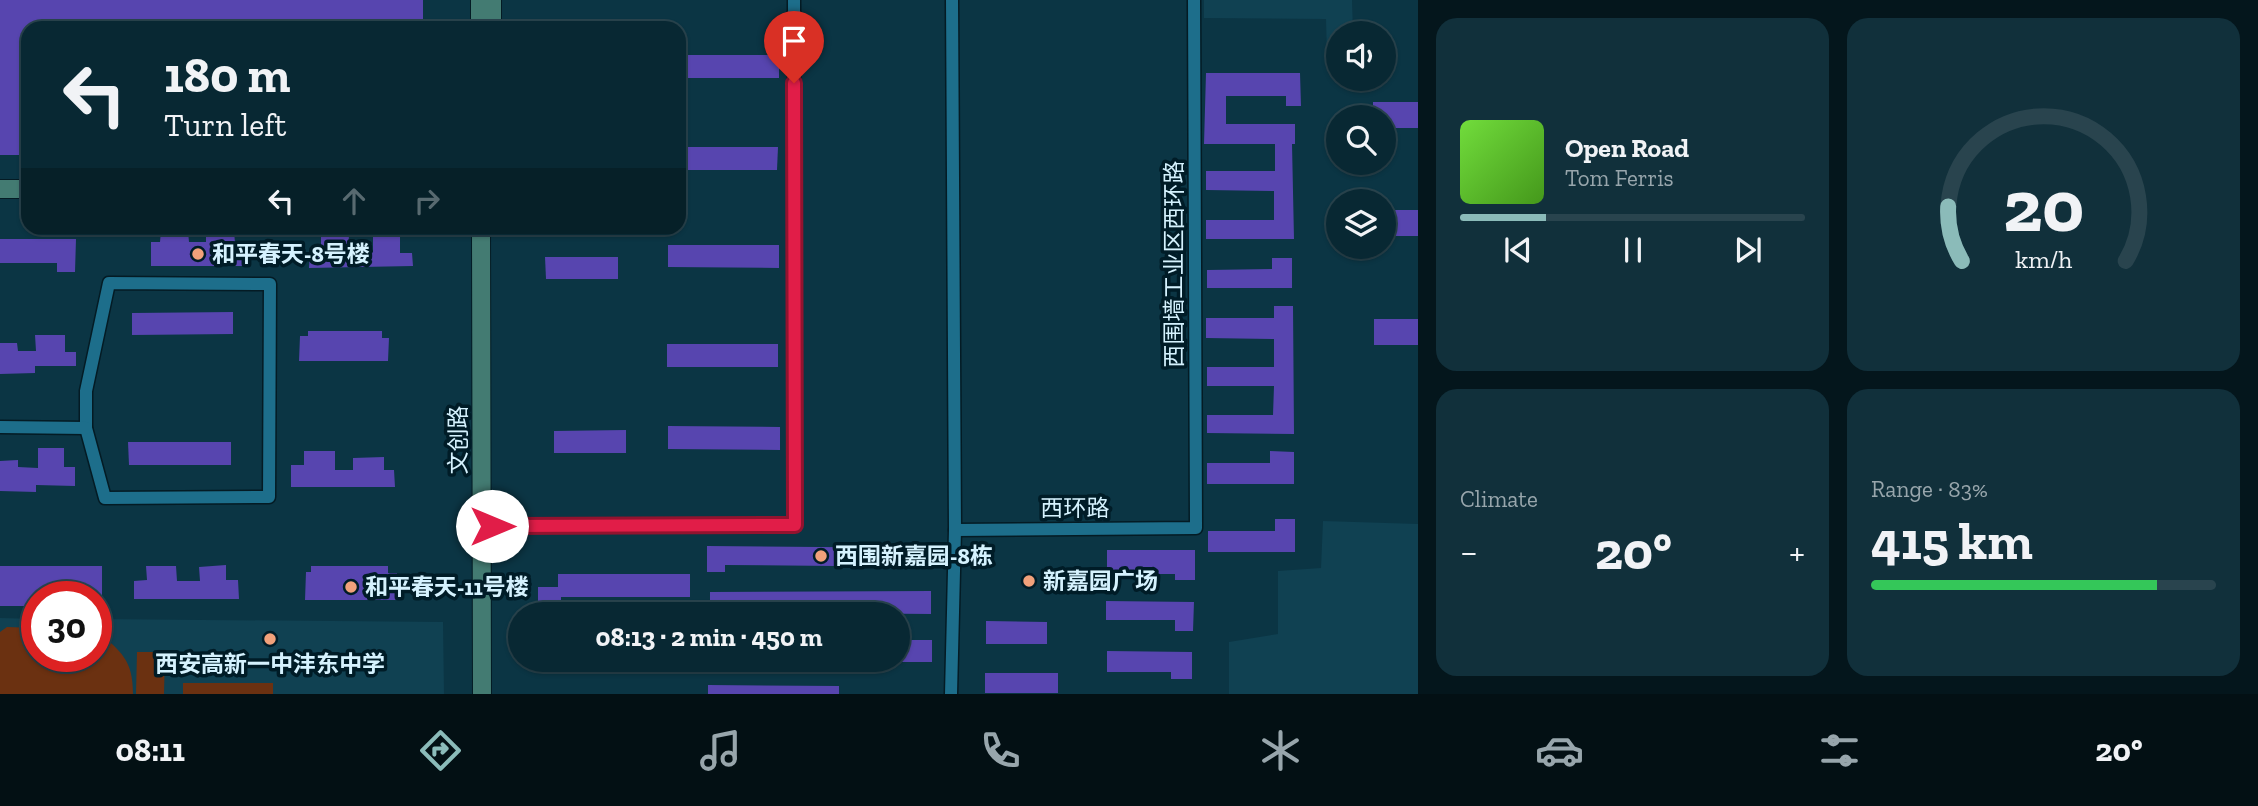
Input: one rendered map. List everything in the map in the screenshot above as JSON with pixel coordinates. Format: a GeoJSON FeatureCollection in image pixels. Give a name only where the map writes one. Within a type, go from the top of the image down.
{"type":"FeatureCollection","features":[{"type":"Feature","properties":{"kind":"street"},"geometry":{"type":"LineString","coordinates":[[480,0],[480,21]]}},
{"type":"Feature","properties":{"kind":"street"},"geometry":{"type":"LineString","coordinates":[[492,0],[492,21]]}},
{"type":"Feature","properties":{"kind":"street"},"geometry":{"type":"LineString","coordinates":[[487,526],[795,525],[794,0]]}},
{"type":"Feature","properties":{"kind":"street"},"geometry":{"type":"LineString","coordinates":[[951,694],[955,530],[952,0]]}},
{"type":"Feature","properties":{"kind":"street","name":"西围墙工业区西环路"},"geometry":{"type":"LineString","coordinates":[[1194,0],[1196,528]]}},
{"type":"Feature","properties":{"kind":"street"},"geometry":{"type":"LineString","coordinates":[[0,189],[21,189]]}},
{"type":"Feature","properties":{"kind":"street","name":"文创路"},"geometry":{"type":"LineString","coordinates":[[481,235],[492,694]]}},
{"type":"Feature","properties":{"kind":"street","name":"文创路"},"geometry":{"type":"LineString","coordinates":[[482,694],[492,235]]}},
{"type":"Feature","properties":{"kind":"street"},"geometry":{"type":"LineString","coordinates":[[109,283],[270,284],[269,497],[104,498],[86,428],[86,391],[109,283]]}},
{"type":"Feature","properties":{"kind":"street"},"geometry":{"type":"LineString","coordinates":[[0,427],[86,428]]}},
{"type":"Feature","properties":{"kind":"street","name":"西环路"},"geometry":{"type":"LineString","coordinates":[[955,530],[1196,528]]}},
{"type":"Feature","properties":{"kind":"shaded area"},"geometry":{"type":"Polygon","coordinates":[[[1204,0],[1352,0],[1353,21],[1204,18],[1204,0]]]}},
{"type":"Feature","properties":{"kind":"shaded area"},"geometry":{"type":"Polygon","coordinates":[[[1323,521],[1418,524],[1418,694],[1229,694],[1229,642],[1278,634],[1278,571],[1321,568],[1323,521]]]}},
{"type":"Feature","properties":{"kind":"shaded area","name":"西安高新一中沣东中学"},"geometry":{"type":"Polygon","coordinates":[[[0,618],[21,619],[21,672],[112,672],[112,619],[443,622],[444,694],[0,694],[0,618]]]}},
{"type":"Feature","properties":{"kind":"shaded area"},"geometry":{"type":"Polygon","coordinates":[[[7,627],[21,627],[21,672],[112,672],[112,644],[128,664],[133,694],[0,694],[0,632],[7,627]]]}},
{"type":"Feature","properties":{"kind":"shaded area"},"geometry":{"type":"Polygon","coordinates":[[[137,652],[165,652],[164,694],[136,694],[137,652]]]}},
{"type":"Feature","properties":{"kind":"shaded area"},"geometry":{"type":"Polygon","coordinates":[[[183,683],[273,683],[273,694],[183,694],[183,683]]]}},
{"type":"Feature","properties":{"kind":"building"},"geometry":{"type":"Polygon","coordinates":[[[0,0],[423,0],[423,21],[21,21],[21,155],[0,155],[0,0]]]}},
{"type":"Feature","properties":{"kind":"building"},"geometry":{"type":"Polygon","coordinates":[[[686,55],[779,55],[779,78],[686,78],[686,55]]]}},
{"type":"Feature","properties":{"kind":"building"},"geometry":{"type":"Polygon","coordinates":[[[1206,73],[1300,73],[1301,106],[1286,106],[1286,96],[1226,96],[1226,124],[1295,124],[1295,144],[1292,144],[1294,239],[1206,239],[1206,220],[1274,220],[1274,191],[1206,190],[1206,171],[1275,171],[1275,144],[1204,144],[1206,73]]]}},
{"type":"Feature","properties":{"kind":"building"},"geometry":{"type":"Polygon","coordinates":[[[1373,102],[1418,102],[1418,128],[1396,128],[1396,105],[1373,105],[1373,102]]]}},
{"type":"Feature","properties":{"kind":"building"},"geometry":{"type":"Polygon","coordinates":[[[686,147],[778,147],[777,170],[686,170],[686,147]]]}},
{"type":"Feature","properties":{"kind":"building"},"geometry":{"type":"Polygon","coordinates":[[[1396,210],[1418,210],[1418,236],[1396,236],[1396,210]]]}},
{"type":"Feature","properties":{"kind":"building","name":"和平春天-8号楼"},"geometry":{"type":"Polygon","coordinates":[[[161,235],[188,235],[189,242],[206,242],[206,235],[234,235],[235,243],[244,243],[244,266],[151,266],[151,242],[160,242],[161,235]]]}},
{"type":"Feature","properties":{"kind":"building"},"geometry":{"type":"Polygon","coordinates":[[[349,235],[348,253],[373,252],[373,235],[400,235],[400,253],[412,253],[413,266],[309,268],[310,252],[321,252],[321,236],[349,235]]]}},
{"type":"Feature","properties":{"kind":"building"},"geometry":{"type":"Polygon","coordinates":[[[0,239],[76,239],[75,272],[57,272],[57,263],[0,263],[0,239]]]}},
{"type":"Feature","properties":{"kind":"building"},"geometry":{"type":"Polygon","coordinates":[[[668,245],[779,245],[779,268],[668,267],[668,245]]]}},
{"type":"Feature","properties":{"kind":"building"},"geometry":{"type":"Polygon","coordinates":[[[545,257],[618,257],[618,279],[546,279],[545,257]]]}},
{"type":"Feature","properties":{"kind":"building"},"geometry":{"type":"Polygon","coordinates":[[[1272,258],[1292,258],[1292,288],[1207,288],[1207,270],[1272,269],[1272,258]]]}},
{"type":"Feature","properties":{"kind":"building"},"geometry":{"type":"Polygon","coordinates":[[[1274,306],[1293,306],[1294,434],[1207,433],[1207,415],[1273,415],[1274,386],[1207,386],[1207,367],[1274,367],[1274,339],[1206,338],[1206,318],[1274,318],[1274,306]]]}},
{"type":"Feature","properties":{"kind":"building"},"geometry":{"type":"Polygon","coordinates":[[[233,312],[233,334],[132,335],[132,313],[233,312]]]}},
{"type":"Feature","properties":{"kind":"building"},"geometry":{"type":"Polygon","coordinates":[[[1374,319],[1418,319],[1418,345],[1374,345],[1374,319]]]}},
{"type":"Feature","properties":{"kind":"building"},"geometry":{"type":"Polygon","coordinates":[[[308,331],[382,331],[382,338],[389,338],[388,361],[299,361],[300,336],[308,336],[308,331]]]}},
{"type":"Feature","properties":{"kind":"building"},"geometry":{"type":"Polygon","coordinates":[[[35,335],[65,335],[65,352],[76,352],[76,366],[35,366],[35,373],[0,374],[0,343],[17,343],[18,351],[36,351],[35,335]]]}},
{"type":"Feature","properties":{"kind":"building"},"geometry":{"type":"Polygon","coordinates":[[[667,344],[778,344],[778,367],[667,367],[667,344]]]}},
{"type":"Feature","properties":{"kind":"building"},"geometry":{"type":"Polygon","coordinates":[[[668,426],[780,427],[780,450],[668,449],[668,426]]]}},
{"type":"Feature","properties":{"kind":"building"},"geometry":{"type":"Polygon","coordinates":[[[626,430],[626,453],[554,453],[554,431],[626,430]]]}},
{"type":"Feature","properties":{"kind":"building"},"geometry":{"type":"Polygon","coordinates":[[[128,442],[231,442],[231,465],[129,465],[128,442]]]}},
{"type":"Feature","properties":{"kind":"building"},"geometry":{"type":"Polygon","coordinates":[[[38,448],[64,448],[64,467],[75,467],[75,486],[36,485],[36,492],[0,491],[0,461],[18,460],[18,467],[38,468],[38,448]]]}},
{"type":"Feature","properties":{"kind":"building"},"geometry":{"type":"Polygon","coordinates":[[[304,451],[335,451],[335,470],[353,470],[353,458],[384,457],[384,470],[394,470],[395,487],[291,487],[291,465],[304,465],[304,451]]]}},
{"type":"Feature","properties":{"kind":"building"},"geometry":{"type":"Polygon","coordinates":[[[1270,451],[1294,452],[1294,484],[1207,484],[1207,463],[1270,463],[1270,451]]]}},
{"type":"Feature","properties":{"kind":"building"},"geometry":{"type":"Polygon","coordinates":[[[1275,519],[1295,519],[1295,552],[1208,552],[1208,531],[1275,531],[1275,519]]]}},
{"type":"Feature","properties":{"kind":"building","name":"西围新嘉园-8栋"},"geometry":{"type":"Polygon","coordinates":[[[707,546],[935,548],[935,567],[725,565],[725,572],[707,572],[707,546]]]}},
{"type":"Feature","properties":{"kind":"building"},"geometry":{"type":"Polygon","coordinates":[[[1107,550],[1195,550],[1195,580],[1175,580],[1175,574],[1107,574],[1107,550]]]}},
{"type":"Feature","properties":{"kind":"building"},"geometry":{"type":"Polygon","coordinates":[[[226,565],[226,580],[238,580],[239,599],[134,599],[134,581],[147,580],[146,566],[176,566],[177,581],[200,581],[199,567],[226,565]]]}},
{"type":"Feature","properties":{"kind":"building"},"geometry":{"type":"Polygon","coordinates":[[[0,566],[102,566],[102,581],[21,581],[21,606],[0,606],[0,566]]]}},
{"type":"Feature","properties":{"kind":"building","name":"和平春天-11号楼"},"geometry":{"type":"Polygon","coordinates":[[[311,566],[388,566],[388,573],[397,573],[397,600],[305,600],[306,572],[311,572],[311,566]]]}},
{"type":"Feature","properties":{"kind":"building"},"geometry":{"type":"Polygon","coordinates":[[[558,574],[690,574],[690,597],[561,597],[561,602],[538,602],[538,587],[558,587],[558,574]]]}},
{"type":"Feature","properties":{"kind":"building"},"geometry":{"type":"Polygon","coordinates":[[[931,591],[931,614],[910,614],[910,602],[710,602],[710,592],[931,591]]]}},
{"type":"Feature","properties":{"kind":"building"},"geometry":{"type":"Polygon","coordinates":[[[1106,601],[1194,602],[1193,631],[1175,631],[1175,620],[1106,620],[1106,601]]]}},
{"type":"Feature","properties":{"kind":"building"},"geometry":{"type":"Polygon","coordinates":[[[986,621],[1047,622],[1047,644],[986,644],[986,621]]]}},
{"type":"Feature","properties":{"kind":"building"},"geometry":{"type":"Polygon","coordinates":[[[910,640],[932,640],[932,662],[910,662],[910,640]]]}},
{"type":"Feature","properties":{"kind":"building"},"geometry":{"type":"Polygon","coordinates":[[[1107,651],[1192,652],[1192,679],[1171,679],[1171,672],[1107,672],[1107,651]]]}},
{"type":"Feature","properties":{"kind":"building"},"geometry":{"type":"Polygon","coordinates":[[[985,673],[1058,673],[1058,693],[985,693],[985,673]]]}},
{"type":"Feature","properties":{"kind":"building"},"geometry":{"type":"Polygon","coordinates":[[[708,685],[839,686],[839,694],[708,694],[708,685]]]}},
{"type":"Feature","properties":{"kind":"place","name":"和平春天-8号楼"},"geometry":{"type":"Point","coordinates":[198,254]}},
{"type":"Feature","properties":{"kind":"place","name":"西围新嘉园-8栋"},"geometry":{"type":"Point","coordinates":[821,556]}},
{"type":"Feature","properties":{"kind":"place","name":"新嘉园广场"},"geometry":{"type":"Point","coordinates":[1029,581]}},
{"type":"Feature","properties":{"kind":"place","name":"和平春天-11号楼"},"geometry":{"type":"Point","coordinates":[351,587]}},
{"type":"Feature","properties":{"kind":"place","name":"西安高新一中沣东中学"},"geometry":{"type":"Point","coordinates":[270,639]}},
{"type":"Feature","properties":{"kind":"route"},"geometry":{"type":"LineString","coordinates":[[492,526],[795,525],[794,83]]}}]}
